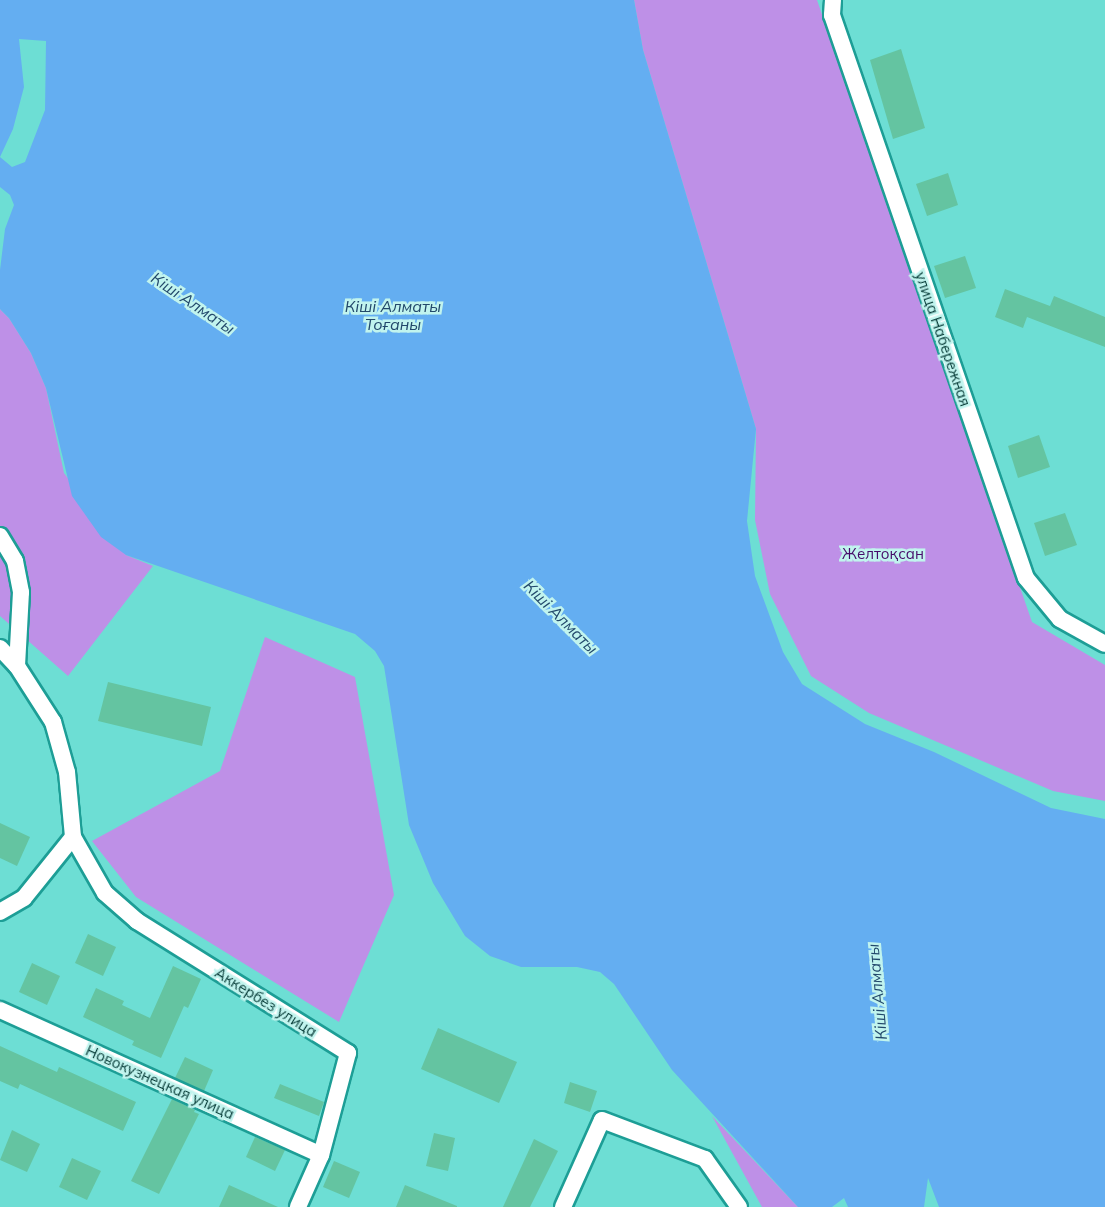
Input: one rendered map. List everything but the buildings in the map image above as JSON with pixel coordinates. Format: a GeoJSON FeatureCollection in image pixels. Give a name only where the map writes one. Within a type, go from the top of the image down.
{"type":"FeatureCollection","features":[{"type":"Feature","properties":{"kind":"street","name":"улица Набережная"},"geometry":{"type":"LineString","coordinates":[[833,0],[831,15],[1026,578],[1060,618],[1105,644]]}},
{"type":"Feature","properties":{"kind":"street"},"geometry":{"type":"LineString","coordinates":[[0,536],[15,561],[21,592],[17,666]]}},
{"type":"Feature","properties":{"kind":"street","name":"Аккербез улица"},"geometry":{"type":"LineString","coordinates":[[0,648],[17,666],[53,722],[67,772],[73,837],[105,893],[137,921],[348,1053],[321,1155],[298,1207]]}},
{"type":"Feature","properties":{"kind":"street"},"geometry":{"type":"LineString","coordinates":[[0,912],[24,898],[73,837]]}},
{"type":"Feature","properties":{"kind":"street","name":"Новокузнецкая улица"},"geometry":{"type":"LineString","coordinates":[[0,1010],[321,1155]]}},
{"type":"Feature","properties":{"kind":"street"},"geometry":{"type":"LineString","coordinates":[[563,1207],[602,1120],[705,1159],[739,1207]]}},
{"type":"Feature","properties":{"kind":"green space","name":"Желтоқсан"},"geometry":{"type":"Polygon","coordinates":[[[634,0],[817,0],[1032,622],[1105,665],[1105,801],[1053,791],[869,713],[811,676],[770,594],[755,520],[756,429],[643,50],[634,0]]]}},
{"type":"Feature","properties":{"kind":"green space"},"geometry":{"type":"Polygon","coordinates":[[[0,309],[9,318],[31,353],[46,388],[64,473],[126,555],[153,566],[68,676],[0,616],[0,309]]]}},
{"type":"Feature","properties":{"kind":"green space"},"geometry":{"type":"Polygon","coordinates":[[[265,637],[355,677],[394,895],[339,1022],[136,897],[92,841],[220,771],[265,637]]]}},
{"type":"Feature","properties":{"kind":"green space"},"geometry":{"type":"Polygon","coordinates":[[[712,1116],[798,1207],[762,1207],[712,1116]]]}},
{"type":"Feature","properties":{"kind":"water","name":"Кіші Алматы Тоғаны"},"geometry":{"type":"Polygon","coordinates":[[[0,0],[634,0],[643,50],[756,429],[747,521],[755,576],[783,652],[802,684],[865,724],[934,752],[1051,808],[1105,819],[1105,1207],[939,1207],[928,1178],[924,1207],[848,1207],[844,1198],[832,1207],[798,1207],[672,1070],[614,984],[600,972],[577,967],[521,967],[490,956],[465,936],[433,883],[409,825],[384,666],[375,651],[355,634],[126,555],[101,537],[72,496],[46,388],[31,353],[9,318],[0,309],[0,270],[5,229],[14,205],[10,195],[0,187],[0,0]],[[19,39],[24,87],[13,129],[0,157],[12,167],[25,162],[45,110],[46,41],[19,39]]]}},
{"type":"Feature","properties":{"kind":"water label","name":"Кіші Алматы"},"geometry":{"type":"Point","coordinates":[193,303]}},
{"type":"Feature","properties":{"kind":"water label","name":"Кіші Алматы"},"geometry":{"type":"Point","coordinates":[561,617]}},
{"type":"Feature","properties":{"kind":"water label","name":"Кіші Алматы"},"geometry":{"type":"Point","coordinates":[877,992]}}]}
